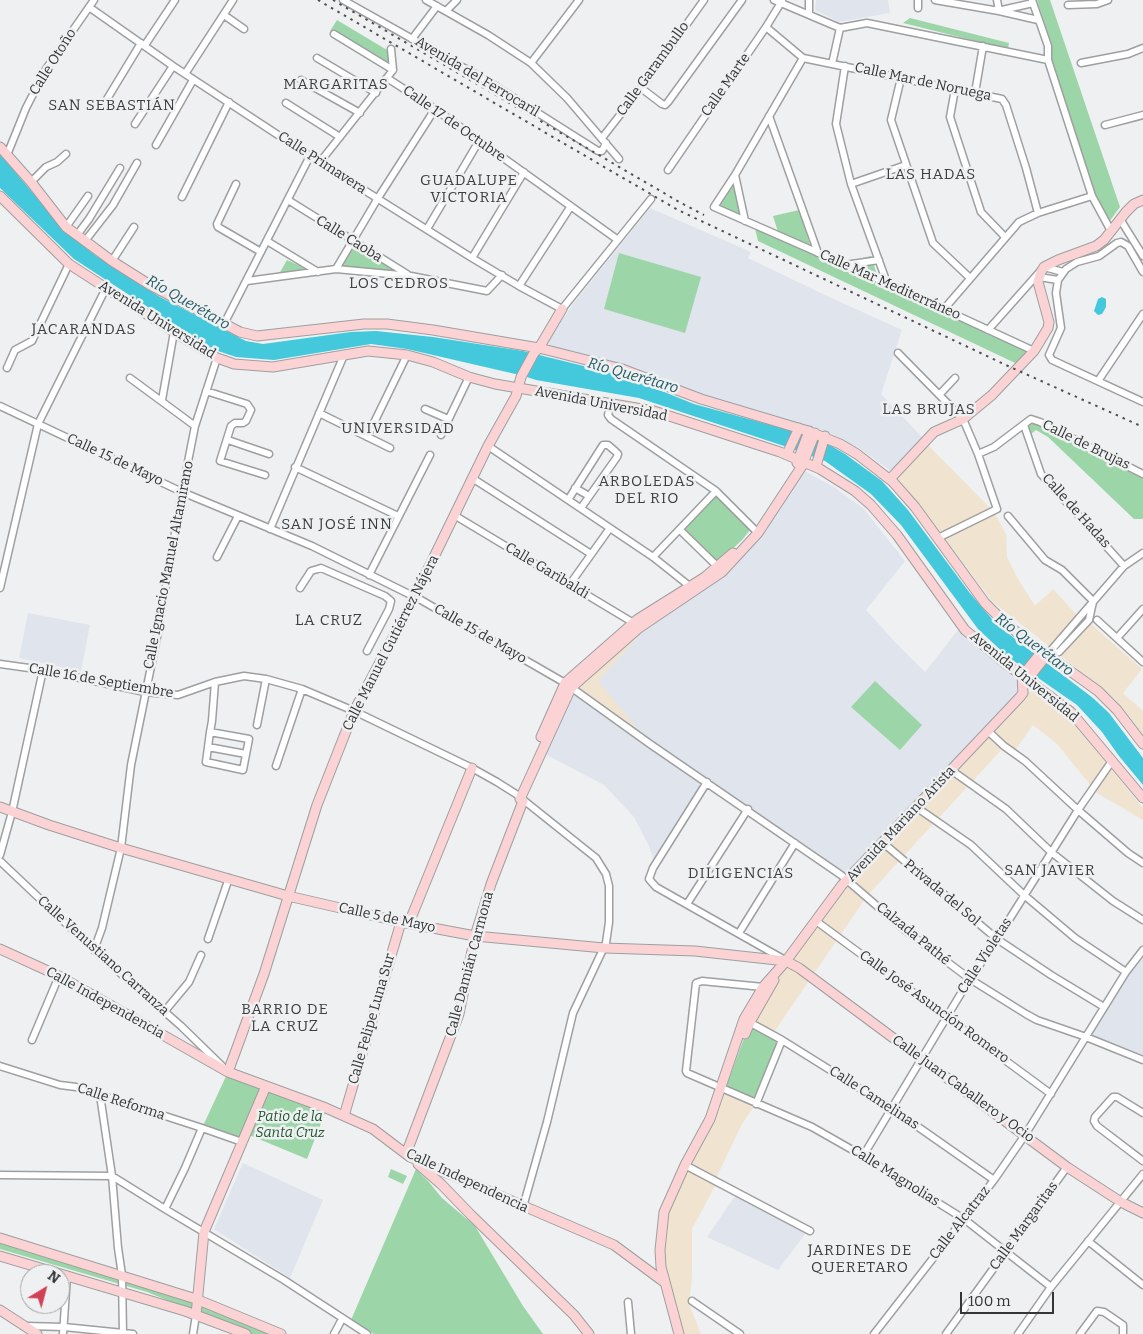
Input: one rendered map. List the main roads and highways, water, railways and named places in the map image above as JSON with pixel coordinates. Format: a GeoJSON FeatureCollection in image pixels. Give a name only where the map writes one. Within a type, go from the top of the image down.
{"type":"FeatureCollection","features":[{"type":"Feature","properties":{"kind":"water"},"geometry":{"type":"Polygon","coordinates":[[[0,154],[64,230],[96,256],[160,297],[246,341],[263,344],[351,332],[376,331],[433,337],[523,351],[612,373],[694,404],[792,431],[828,444],[882,481],[908,510],[969,592],[997,625],[1093,698],[1109,713],[1143,758],[1143,785],[1102,732],[1077,705],[1008,657],[978,629],[901,525],[871,494],[825,461],[639,398],[536,380],[407,349],[371,344],[274,360],[236,357],[212,349],[74,259],[0,188],[0,154]]]}},
{"type":"Feature","properties":{"kind":"water"},"geometry":{"type":"Polygon","coordinates":[[[1102,297],[1106,299],[1106,307],[1102,314],[1098,315],[1094,311],[1098,299],[1102,297]]]}},
{"type":"Feature","properties":{"kind":"railway"},"geometry":{"type":"LineString","coordinates":[[318,0],[678,210],[1008,366],[1143,427]]}},
{"type":"Feature","properties":{"kind":"railway"},"geometry":{"type":"LineString","coordinates":[[333,0],[704,215]]}},
{"type":"Feature","properties":{"kind":"district","name":"MARGARITAS"},"geometry":{"type":"Point","coordinates":[336,85]}},
{"type":"Feature","properties":{"kind":"district","name":"SAN SEBASTIÁN"},"geometry":{"type":"Point","coordinates":[112,106]}},
{"type":"Feature","properties":{"kind":"district","name":"LAS HADAS"},"geometry":{"type":"Point","coordinates":[931,175]}},
{"type":"Feature","properties":{"kind":"district","name":"GUADALUPE VICTORIA"},"geometry":{"type":"Point","coordinates":[469,190]}},
{"type":"Feature","properties":{"kind":"district","name":"LOS CEDROS"},"geometry":{"type":"Point","coordinates":[399,284]}},
{"type":"Feature","properties":{"kind":"district","name":"JACARANDAS"},"geometry":{"type":"Point","coordinates":[84,330]}},
{"type":"Feature","properties":{"kind":"district","name":"LAS BRUJAS"},"geometry":{"type":"Point","coordinates":[929,410]}},
{"type":"Feature","properties":{"kind":"district","name":"UNIVERSIDAD"},"geometry":{"type":"Point","coordinates":[398,429]}},
{"type":"Feature","properties":{"kind":"district","name":"ARBOLEDAS DEL RIO"},"geometry":{"type":"Point","coordinates":[647,490]}},
{"type":"Feature","properties":{"kind":"district","name":"SAN JOSÉ INN"},"geometry":{"type":"Point","coordinates":[337,525]}},
{"type":"Feature","properties":{"kind":"district","name":"LA CRUZ"},"geometry":{"type":"Point","coordinates":[329,621]}},
{"type":"Feature","properties":{"kind":"district","name":"SAN JAVIER"},"geometry":{"type":"Point","coordinates":[1050,871]}},
{"type":"Feature","properties":{"kind":"district","name":"DILIGENCIAS"},"geometry":{"type":"Point","coordinates":[741,874]}},
{"type":"Feature","properties":{"kind":"district","name":"BARRIO DE LA CRUZ"},"geometry":{"type":"Point","coordinates":[285,1018]}},
{"type":"Feature","properties":{"kind":"district","name":"JARDINES DE QUERETARO"},"geometry":{"type":"Point","coordinates":[860,1260]}},
{"type":"Feature","properties":{"kind":"water label","name":"Río Querétaro"},"geometry":{"type":"Point","coordinates":[188,303]}},
{"type":"Feature","properties":{"kind":"water label","name":"Río Querétaro"},"geometry":{"type":"Point","coordinates":[633,376]}},
{"type":"Feature","properties":{"kind":"water label","name":"Río Querétaro"},"geometry":{"type":"Point","coordinates":[1034,645]}},
{"type":"Feature","properties":{"kind":"park label","name":"Patio de la Santa Cruz"},"geometry":{"type":"Point","coordinates":[290,1126]}}]}
